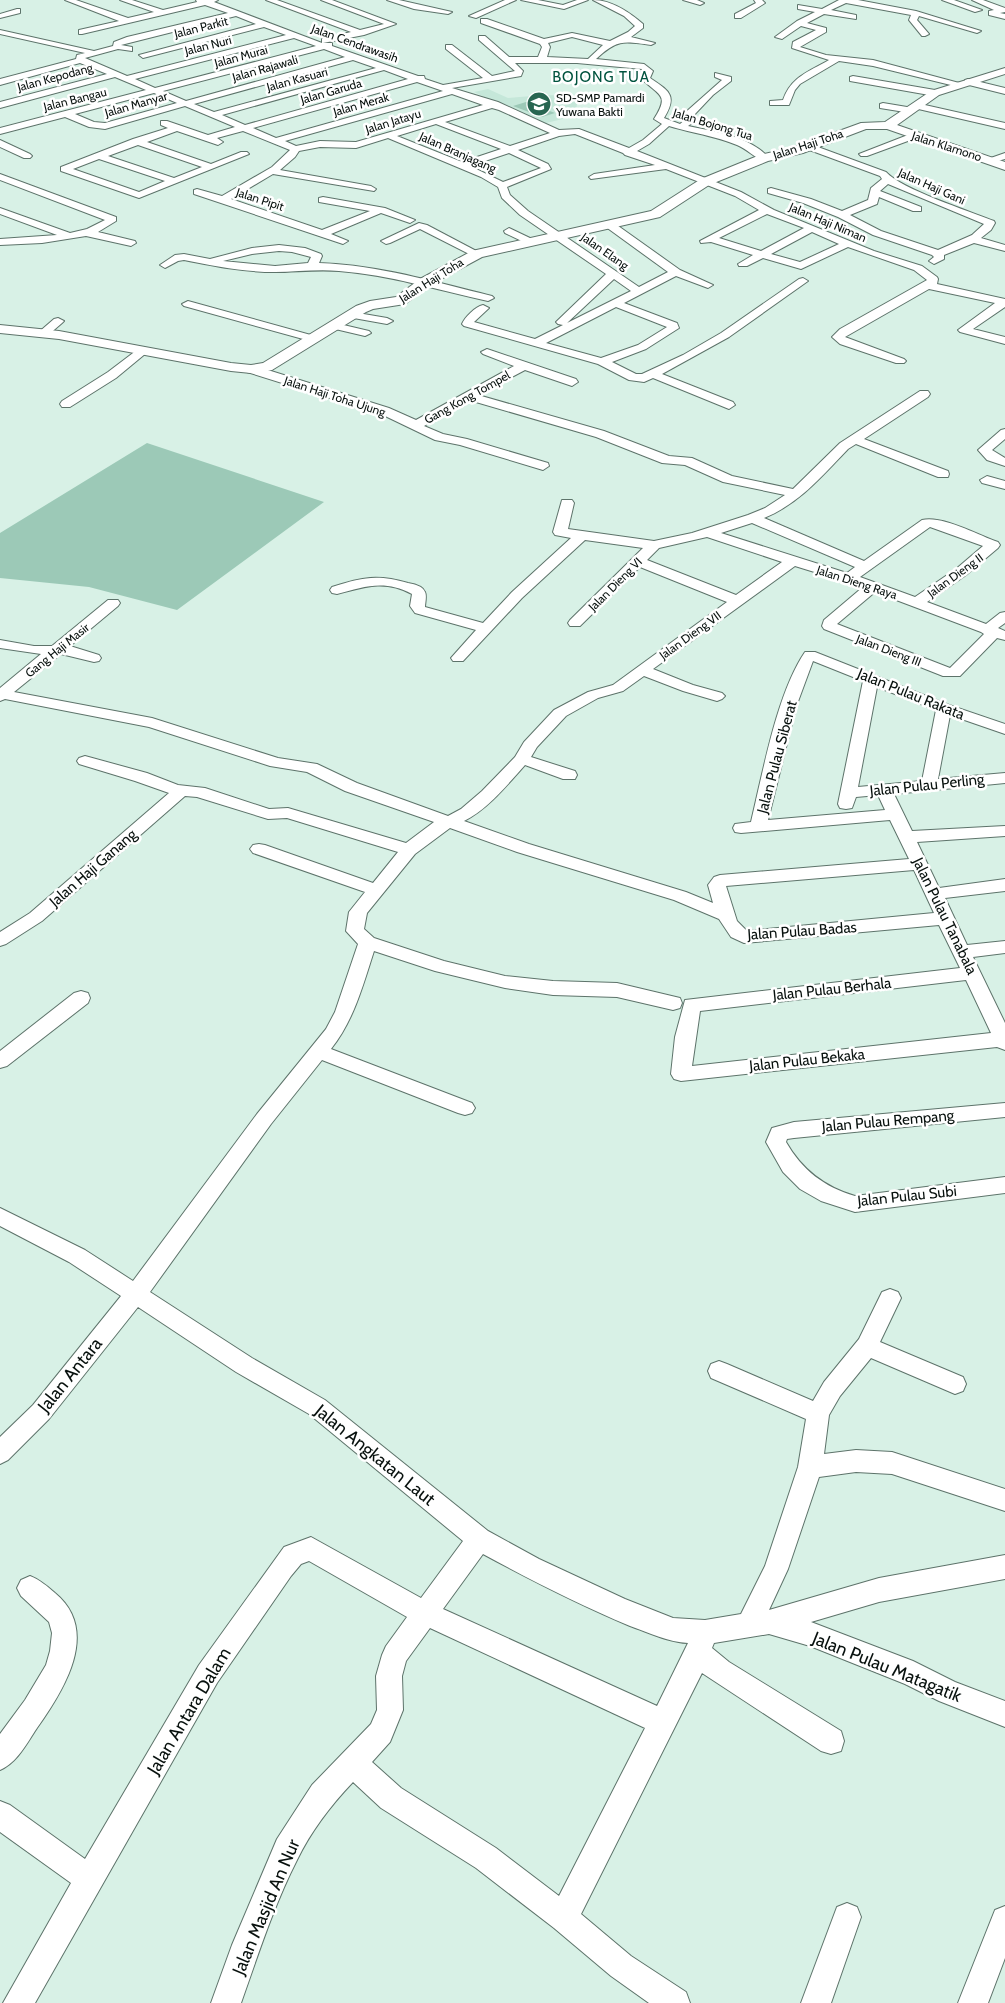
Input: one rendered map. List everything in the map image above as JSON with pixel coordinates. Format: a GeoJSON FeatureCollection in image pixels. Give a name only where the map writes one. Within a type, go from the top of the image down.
{"type":"FeatureCollection","features":[{"type":"Feature","properties":{"kind":"street"},"geometry":{"type":"LineString","coordinates":[[69,0],[128,21]]}},
{"type":"Feature","properties":{"kind":"street"},"geometry":{"type":"LineString","coordinates":[[124,0],[162,12]]}},
{"type":"Feature","properties":{"kind":"street"},"geometry":{"type":"LineString","coordinates":[[82,32],[208,0]]}},
{"type":"Feature","properties":{"kind":"street","name":"Jalan Cendrawasih"},"geometry":{"type":"LineString","coordinates":[[208,0],[266,24],[327,44],[353,57],[422,78]]}},
{"type":"Feature","properties":{"kind":"street","name":"Jalan Cendrawasih"},"geometry":{"type":"LineString","coordinates":[[208,0],[497,106],[559,133]]}},
{"type":"Feature","properties":{"kind":"street"},"geometry":{"type":"LineString","coordinates":[[270,0],[361,33]]}},
{"type":"Feature","properties":{"kind":"street","name":"Jalan Murai"},"geometry":{"type":"LineString","coordinates":[[156,91],[392,24],[325,0]]}},
{"type":"Feature","properties":{"kind":"street"},"geometry":{"type":"LineString","coordinates":[[391,0],[414,7],[448,12]]}},
{"type":"Feature","properties":{"kind":"street"},"geometry":{"type":"LineString","coordinates":[[473,16],[512,0]]}},
{"type":"Feature","properties":{"kind":"street"},"geometry":{"type":"LineString","coordinates":[[525,0],[564,8],[584,0]]}},
{"type":"Feature","properties":{"kind":"street"},"geometry":{"type":"LineString","coordinates":[[484,21],[543,42],[572,35],[612,44],[640,26],[639,22],[627,14],[597,0]]}},
{"type":"Feature","properties":{"kind":"street"},"geometry":{"type":"LineString","coordinates":[[687,0],[700,3]]}},
{"type":"Feature","properties":{"kind":"street"},"geometry":{"type":"LineString","coordinates":[[738,16],[761,3],[758,0]]}},
{"type":"Feature","properties":{"kind":"street"},"geometry":{"type":"LineString","coordinates":[[779,37],[800,23],[845,0],[916,13],[977,31]]}},
{"type":"Feature","properties":{"kind":"street"},"geometry":{"type":"LineString","coordinates":[[946,0],[978,10]]}},
{"type":"Feature","properties":{"kind":"street"},"geometry":{"type":"LineString","coordinates":[[976,0],[1002,10],[992,12],[1005,17]]}},
{"type":"Feature","properties":{"kind":"street"},"geometry":{"type":"LineString","coordinates":[[801,6],[853,17]]}},
{"type":"Feature","properties":{"kind":"street"},"geometry":{"type":"LineString","coordinates":[[0,16],[17,11]]}},
{"type":"Feature","properties":{"kind":"street"},"geometry":{"type":"LineString","coordinates":[[118,47],[117,44],[130,39],[238,13]]}},
{"type":"Feature","properties":{"kind":"street"},"geometry":{"type":"LineString","coordinates":[[916,13],[912,20],[925,34]]}},
{"type":"Feature","properties":{"kind":"street"},"geometry":{"type":"LineString","coordinates":[[800,23],[823,30],[796,44],[796,48],[1005,91]]}},
{"type":"Feature","properties":{"kind":"street","name":"Jalan Parkit"},"geometry":{"type":"LineString","coordinates":[[144,54],[266,24]]}},
{"type":"Feature","properties":{"kind":"street"},"geometry":{"type":"LineString","coordinates":[[102,28],[130,39]]}},
{"type":"Feature","properties":{"kind":"street"},"geometry":{"type":"LineString","coordinates":[[0,32],[91,52]]}},
{"type":"Feature","properties":{"kind":"street","name":"Jalan Nuri"},"geometry":{"type":"LineString","coordinates":[[126,79],[296,35]]}},
{"type":"Feature","properties":{"kind":"street"},"geometry":{"type":"LineString","coordinates":[[624,35],[651,43]]}},
{"type":"Feature","properties":{"kind":"street"},"geometry":{"type":"LineString","coordinates":[[482,38],[508,60],[590,61],[613,54],[612,44]]}},
{"type":"Feature","properties":{"kind":"street"},"geometry":{"type":"LineString","coordinates":[[543,42],[546,47],[545,59],[548,71]]}},
{"type":"Feature","properties":{"kind":"street"},"geometry":{"type":"LineString","coordinates":[[0,81],[118,47],[127,48],[173,66]]}},
{"type":"Feature","properties":{"kind":"street"},"geometry":{"type":"LineString","coordinates":[[449,47],[494,79],[512,87]]}},
{"type":"Feature","properties":{"kind":"street","name":"Jalan Rajawali"},"geometry":{"type":"LineString","coordinates":[[184,103],[353,57]]}},
{"type":"Feature","properties":{"kind":"street"},"geometry":{"type":"LineString","coordinates":[[773,102],[786,103],[791,88],[796,82],[838,58]]}},
{"type":"Feature","properties":{"kind":"street"},"geometry":{"type":"LineString","coordinates":[[78,60],[295,149]]}},
{"type":"Feature","properties":{"kind":"street","name":"Jalan Merak"},"geometry":{"type":"LineString","coordinates":[[276,141],[449,88],[518,74],[519,71],[508,60]]}},
{"type":"Feature","properties":{"kind":"street","name":"Jalan Bojong Tua"},"geometry":{"type":"LineString","coordinates":[[590,61],[644,67],[649,71],[646,78],[661,89],[667,98],[666,109],[659,119],[745,144],[760,153],[764,158]]}},
{"type":"Feature","properties":{"kind":"street","name":"Jalan Kasuari"},"geometry":{"type":"LineString","coordinates":[[214,115],[387,67]]}},
{"type":"Feature","properties":{"kind":"street"},"geometry":{"type":"LineString","coordinates":[[231,71],[288,94]]}},
{"type":"Feature","properties":{"kind":"street"},"geometry":{"type":"LineString","coordinates":[[888,126],[935,93],[963,83],[1002,73]]}},
{"type":"Feature","properties":{"kind":"street","name":"Jalan Kepodang"},"geometry":{"type":"LineString","coordinates":[[0,104],[116,74]]}},
{"type":"Feature","properties":{"kind":"street"},"geometry":{"type":"LineString","coordinates":[[681,126],[691,120],[690,113],[698,104],[728,79],[718,75]]}},
{"type":"Feature","properties":{"kind":"street","name":"Jalan Garuda"},"geometry":{"type":"LineString","coordinates":[[208,138],[422,78]]}},
{"type":"Feature","properties":{"kind":"street"},"geometry":{"type":"LineString","coordinates":[[853,79],[935,93]]}},
{"type":"Feature","properties":{"kind":"street","name":"Jalan Bangau"},"geometry":{"type":"LineString","coordinates":[[0,131],[156,91]]}},
{"type":"Feature","properties":{"kind":"street","name":"Jalan Manyar"},"geometry":{"type":"LineString","coordinates":[[67,114],[92,125],[101,126],[184,103]]}},
{"type":"Feature","properties":{"kind":"street","name":"Jalan Jatayu"},"geometry":{"type":"LineString","coordinates":[[295,149],[320,144],[356,145],[435,121],[497,106]]}},
{"type":"Feature","properties":{"kind":"street"},"geometry":{"type":"LineString","coordinates":[[883,106],[914,108],[1005,126]]}},
{"type":"Feature","properties":{"kind":"street"},"geometry":{"type":"LineString","coordinates":[[157,121],[208,138],[244,154],[137,195],[64,169],[176,128]]}},
{"type":"Feature","properties":{"kind":"street"},"geometry":{"type":"LineString","coordinates":[[435,121],[545,166],[546,169],[502,186]]}},
{"type":"Feature","properties":{"kind":"street"},"geometry":{"type":"LineString","coordinates":[[628,152],[646,142],[668,123]]}},
{"type":"Feature","properties":{"kind":"street","name":"Jalan Haji Toha"},"geometry":{"type":"LineString","coordinates":[[0,329],[92,341],[141,352],[251,370],[267,367],[370,305],[400,302],[424,282],[477,254],[655,214],[705,182],[764,158],[807,146],[865,125],[888,126]]}},
{"type":"Feature","properties":{"kind":"street","name":"Jalan Klamono"},"geometry":{"type":"LineString","coordinates":[[888,126],[1005,166]]}},
{"type":"Feature","properties":{"kind":"street","name":"Jalan Haji Niman"},"geometry":{"type":"LineString","coordinates":[[559,133],[576,132],[738,194],[767,210],[847,244],[918,268]]}},
{"type":"Feature","properties":{"kind":"street"},"geometry":{"type":"LineString","coordinates":[[463,166],[559,133]]}},
{"type":"Feature","properties":{"kind":"street","name":"Jalan Branjagang"},"geometry":{"type":"LineString","coordinates":[[390,136],[477,172],[502,186],[506,196],[512,203],[555,235]]}},
{"type":"Feature","properties":{"kind":"street"},"geometry":{"type":"LineString","coordinates":[[864,154],[914,136]]}},
{"type":"Feature","properties":{"kind":"street"},"geometry":{"type":"LineString","coordinates":[[136,142],[211,167]]}},
{"type":"Feature","properties":{"kind":"street"},"geometry":{"type":"LineString","coordinates":[[0,143],[27,156]]}},
{"type":"Feature","properties":{"kind":"street","name":"Jalan Haji Gani"},"geometry":{"type":"LineString","coordinates":[[807,146],[883,174],[888,180],[943,206],[990,224],[986,230],[972,239],[937,254]]}},
{"type":"Feature","properties":{"kind":"street","name":"Jalan Pipit"},"geometry":{"type":"LineString","coordinates":[[223,200],[271,171],[292,156],[295,149]]}},
{"type":"Feature","properties":{"kind":"street"},"geometry":{"type":"LineString","coordinates":[[98,156],[174,181]]}},
{"type":"Feature","properties":{"kind":"street"},"geometry":{"type":"LineString","coordinates":[[990,160],[1005,156]]}},
{"type":"Feature","properties":{"kind":"street"},"geometry":{"type":"LineString","coordinates":[[594,177],[664,166]]}},
{"type":"Feature","properties":{"kind":"street"},"geometry":{"type":"LineString","coordinates":[[271,171],[370,189]]}},
{"type":"Feature","properties":{"kind":"street"},"geometry":{"type":"LineString","coordinates":[[461,178],[477,172]]}},
{"type":"Feature","properties":{"kind":"street"},"geometry":{"type":"LineString","coordinates":[[0,177],[111,217],[105,225],[60,240],[0,242]]}},
{"type":"Feature","properties":{"kind":"street"},"geometry":{"type":"LineString","coordinates":[[842,215],[873,202],[877,187],[888,180]]}},
{"type":"Feature","properties":{"kind":"street"},"geometry":{"type":"LineString","coordinates":[[771,191],[807,201],[842,215],[877,233],[937,254],[940,257],[918,268]]}},
{"type":"Feature","properties":{"kind":"street"},"geometry":{"type":"LineString","coordinates":[[197,192],[223,200]]}},
{"type":"Feature","properties":{"kind":"street"},"geometry":{"type":"LineString","coordinates":[[875,192],[917,209]]}},
{"type":"Feature","properties":{"kind":"street","name":"Jalan Pipit"},"geometry":{"type":"LineString","coordinates":[[223,200],[343,241]]}},
{"type":"Feature","properties":{"kind":"street"},"geometry":{"type":"LineString","coordinates":[[323,200],[381,210],[410,220]]}},
{"type":"Feature","properties":{"kind":"street"},"geometry":{"type":"LineString","coordinates":[[0,210],[71,237]]}},
{"type":"Feature","properties":{"kind":"street"},"geometry":{"type":"LineString","coordinates":[[324,233],[381,210]]}},
{"type":"Feature","properties":{"kind":"street"},"geometry":{"type":"LineString","coordinates":[[701,243],[767,210]]}},
{"type":"Feature","properties":{"kind":"street"},"geometry":{"type":"LineString","coordinates":[[610,225],[676,272],[708,285]]}},
{"type":"Feature","properties":{"kind":"street"},"geometry":{"type":"LineString","coordinates":[[386,241],[419,226],[423,226],[477,254]]}},
{"type":"Feature","properties":{"kind":"street"},"geometry":{"type":"LineString","coordinates":[[743,264],[812,228]]}},
{"type":"Feature","properties":{"kind":"street"},"geometry":{"type":"LineString","coordinates":[[509,231],[528,242]]}},
{"type":"Feature","properties":{"kind":"street"},"geometry":{"type":"LineString","coordinates":[[84,232],[131,243]]}},
{"type":"Feature","properties":{"kind":"street","name":"Jalan Elang"},"geometry":{"type":"LineString","coordinates":[[555,235],[638,291]]}},
{"type":"Feature","properties":{"kind":"street"},"geometry":{"type":"LineString","coordinates":[[712,239],[796,266],[805,265],[847,244]]}},
{"type":"Feature","properties":{"kind":"street"},"geometry":{"type":"LineString","coordinates":[[972,239],[1005,248]]}},
{"type":"Feature","properties":{"kind":"street"},"geometry":{"type":"LineString","coordinates":[[209,262],[252,250],[290,249],[304,251],[317,256],[312,266]]}},
{"type":"Feature","properties":{"kind":"street"},"geometry":{"type":"LineString","coordinates":[[165,265],[179,257],[249,268],[295,269],[312,266],[383,273],[424,282],[486,303],[468,324],[602,362],[633,377],[644,378],[687,358],[725,335],[803,281]]}},
{"type":"Feature","properties":{"kind":"street"},"geometry":{"type":"LineString","coordinates":[[900,361],[844,342],[838,337],[844,331],[932,283],[933,278],[918,268]]}},
{"type":"Feature","properties":{"kind":"street"},"geometry":{"type":"LineString","coordinates":[[535,344],[676,272]]}},
{"type":"Feature","properties":{"kind":"street"},"geometry":{"type":"LineString","coordinates":[[548,336],[612,275]]}},
{"type":"Feature","properties":{"kind":"street"},"geometry":{"type":"LineString","coordinates":[[926,285],[1004,302]]}},
{"type":"Feature","properties":{"kind":"street"},"geometry":{"type":"LineString","coordinates":[[602,362],[642,347],[673,328],[673,325],[662,320],[615,302]]}},
{"type":"Feature","properties":{"kind":"street"},"geometry":{"type":"LineString","coordinates":[[1004,302],[964,330],[1005,341]]}},
{"type":"Feature","properties":{"kind":"street"},"geometry":{"type":"LineString","coordinates":[[188,304],[314,339]]}},
{"type":"Feature","properties":{"kind":"street"},"geometry":{"type":"LineString","coordinates":[[352,315],[387,321]]}},
{"type":"Feature","properties":{"kind":"street"},"geometry":{"type":"LineString","coordinates":[[43,334],[58,321]]}},
{"type":"Feature","properties":{"kind":"street"},"geometry":{"type":"LineString","coordinates":[[335,326],[365,333]]}},
{"type":"Feature","properties":{"kind":"street"},"geometry":{"type":"LineString","coordinates":[[66,404],[112,375],[141,352]]}},
{"type":"Feature","properties":{"kind":"street"},"geometry":{"type":"LineString","coordinates":[[486,352],[524,366]]}},
{"type":"Feature","properties":{"kind":"street","name":"Gang Kong Tompel"},"geometry":{"type":"LineString","coordinates":[[418,425],[524,366],[572,382]]}},
{"type":"Feature","properties":{"kind":"street","name":"Jalan Haji Toha Ujung"},"geometry":{"type":"LineString","coordinates":[[251,370],[385,412],[418,425],[419,428],[439,437],[464,442],[543,466]]}},
{"type":"Feature","properties":{"kind":"street"},"geometry":{"type":"LineString","coordinates":[[653,374],[729,405]]}},
{"type":"Feature","properties":{"kind":"street"},"geometry":{"type":"LineString","coordinates":[[568,503],[560,532],[654,545],[707,533],[770,511],[796,494],[838,451],[924,394]]}},
{"type":"Feature","properties":{"kind":"street"},"geometry":{"type":"LineString","coordinates":[[468,396],[600,434],[667,460],[688,461],[728,479],[796,494]]}},
{"type":"Feature","properties":{"kind":"street"},"geometry":{"type":"LineString","coordinates":[[1005,433],[984,450],[992,457],[1005,462]]}},
{"type":"Feature","properties":{"kind":"street"},"geometry":{"type":"LineString","coordinates":[[854,439],[943,474]]}},
{"type":"Feature","properties":{"kind":"street"},"geometry":{"type":"LineString","coordinates":[[988,480],[1005,485]]}},
{"type":"Feature","properties":{"kind":"street"},"geometry":{"type":"LineString","coordinates":[[753,518],[866,568]]}},
{"type":"Feature","properties":{"kind":"street","name":"Jalan Dieng II"},"geometry":{"type":"LineString","coordinates":[[866,568],[927,523],[938,524],[993,545],[961,572],[917,602]]}},
{"type":"Feature","properties":{"kind":"street","name":"Jalan Dieng Raya"},"geometry":{"type":"LineString","coordinates":[[707,533],[848,580],[874,586],[995,633]]}},
{"type":"Feature","properties":{"kind":"street"},"geometry":{"type":"LineString","coordinates":[[458,658],[517,594],[582,536]]}},
{"type":"Feature","properties":{"kind":"street","name":"Jalan Dieng VI"},"geometry":{"type":"LineString","coordinates":[[575,624],[654,545]]}},
{"type":"Feature","properties":{"kind":"street","name":"Jalan Dieng VII"},"geometry":{"type":"LineString","coordinates":[[368,942],[355,931],[358,912],[376,890],[409,850],[438,827],[467,813],[488,795],[522,759],[530,745],[548,722],[560,713],[593,695],[618,688],[792,560]]}},
{"type":"Feature","properties":{"kind":"street","name":"Jalan Dieng VII"},"geometry":{"type":"LineString","coordinates":[[638,561],[737,601]]}},
{"type":"Feature","properties":{"kind":"street"},"geometry":{"type":"LineString","coordinates":[[848,580],[866,568]]}},
{"type":"Feature","properties":{"kind":"street"},"geometry":{"type":"LineString","coordinates":[[337,590],[364,581],[386,581],[414,589],[419,593],[417,606],[420,610],[486,628]]}},
{"type":"Feature","properties":{"kind":"street","name":"Jalan Dieng III"},"geometry":{"type":"LineString","coordinates":[[874,586],[829,622],[830,626],[948,673],[955,673],[995,633]]}},
{"type":"Feature","properties":{"kind":"street","name":"Gang Haji Masir"},"geometry":{"type":"LineString","coordinates":[[1,695],[113,603]]}},
{"type":"Feature","properties":{"kind":"street"},"geometry":{"type":"LineString","coordinates":[[995,633],[1005,616]]}},
{"type":"Feature","properties":{"kind":"street"},"geometry":{"type":"LineString","coordinates":[[0,644],[58,649],[94,658]]}},
{"type":"Feature","properties":{"kind":"street","name":"Jalan Pulau Siberat"},"geometry":{"type":"LineString","coordinates":[[818,657],[810,655],[800,670],[774,762],[759,825],[895,814]]}},
{"type":"Feature","properties":{"kind":"street","name":"Jalan Pulau Rakata"},"geometry":{"type":"LineString","coordinates":[[818,657],[944,708],[1005,729]]}},
{"type":"Feature","properties":{"kind":"street"},"geometry":{"type":"LineString","coordinates":[[642,670],[688,688],[717,696]]}},
{"type":"Feature","properties":{"kind":"street"},"geometry":{"type":"LineString","coordinates":[[844,817],[872,678]]}},
{"type":"Feature","properties":{"kind":"street"},"geometry":{"type":"LineString","coordinates":[[1,695],[152,723],[276,763],[311,767],[350,787],[451,821],[523,848],[624,881],[680,896],[724,914]]}},
{"type":"Feature","properties":{"kind":"street"},"geometry":{"type":"LineString","coordinates":[[929,785],[944,708]]}},
{"type":"Feature","properties":{"kind":"street"},"geometry":{"type":"LineString","coordinates":[[522,759],[569,775]]}},
{"type":"Feature","properties":{"kind":"street"},"geometry":{"type":"LineString","coordinates":[[85,761],[181,791],[199,792],[268,814],[288,813],[409,850]]}},
{"type":"Feature","properties":{"kind":"street","name":"Jalan Pulau Perling"},"geometry":{"type":"LineString","coordinates":[[848,793],[1005,778]]}},
{"type":"Feature","properties":{"kind":"street","name":"Jalan Pulau Tanabala"},"geometry":{"type":"LineString","coordinates":[[884,790],[1004,1041]]}},
{"type":"Feature","properties":{"kind":"street","name":"Jalan Haji Ganang"},"geometry":{"type":"LineString","coordinates":[[0,940],[36,917],[181,791]]}},
{"type":"Feature","properties":{"kind":"street"},"geometry":{"type":"LineString","coordinates":[[740,828],[759,825]]}},
{"type":"Feature","properties":{"kind":"street"},"geometry":{"type":"LineString","coordinates":[[906,837],[1005,831]]}},
{"type":"Feature","properties":{"kind":"street"},"geometry":{"type":"LineString","coordinates":[[258,849],[376,890]]}},
{"type":"Feature","properties":{"kind":"street","name":"Jalan Pulau Badas"},"geometry":{"type":"LineString","coordinates":[[919,864],[720,881],[717,886],[724,914],[737,934],[744,937],[945,918]]}},
{"type":"Feature","properties":{"kind":"street"},"geometry":{"type":"LineString","coordinates":[[934,894],[1005,885]]}},
{"type":"Feature","properties":{"kind":"street"},"geometry":{"type":"LineString","coordinates":[[136,1294],[264,1119],[333,1034],[344,1012],[368,942]]}},
{"type":"Feature","properties":{"kind":"street","name":"Jalan Pulau Berhala"},"geometry":{"type":"LineString","coordinates":[[368,942],[441,967],[505,982],[553,988],[617,990],[683,1004],[972,973]]}},
{"type":"Feature","properties":{"kind":"street"},"geometry":{"type":"LineString","coordinates":[[961,952],[1005,947]]}},
{"type":"Feature","properties":{"kind":"street"},"geometry":{"type":"LineString","coordinates":[[0,1061],[81,998]]}},
{"type":"Feature","properties":{"kind":"street","name":"Jalan Pulau Bekaka"},"geometry":{"type":"LineString","coordinates":[[683,1004],[685,1037],[681,1074],[1004,1041]]}},
{"type":"Feature","properties":{"kind":"street"},"geometry":{"type":"LineString","coordinates":[[320,1052],[466,1108]]}},
{"type":"Feature","properties":{"kind":"street","name":"Jalan Pulau Rempang"},"geometry":{"type":"LineString","coordinates":[[776,1142],[779,1133],[794,1130],[1005,1110]]}},
{"type":"Feature","properties":{"kind":"street","name":"Jalan Pulau Subi"},"geometry":{"type":"LineString","coordinates":[[776,1142],[788,1165],[812,1188],[834,1199],[855,1204],[1005,1185]]}},
{"type":"Feature","properties":{"kind":"street","name":"Jalan Angkatan Laut"},"geometry":{"type":"LineString","coordinates":[[0,1216],[77,1256],[244,1365],[317,1407],[479,1539],[530,1567],[617,1608],[702,1642],[759,1623]]}},
{"type":"Feature","properties":{"kind":"street","name":"Jalan Antara"},"geometry":{"type":"LineString","coordinates":[[0,1453],[41,1412],[136,1294]]}},
{"type":"Feature","properties":{"kind":"street"},"geometry":{"type":"LineString","coordinates":[[759,1623],[810,1467],[818,1414],[832,1389],[867,1346],[890,1298]]}},
{"type":"Feature","properties":{"kind":"street"},"geometry":{"type":"LineString","coordinates":[[867,1346],[954,1384]]}},
{"type":"Feature","properties":{"kind":"street"},"geometry":{"type":"LineString","coordinates":[[719,1371],[818,1414]]}},
{"type":"Feature","properties":{"kind":"street"},"geometry":{"type":"LineString","coordinates":[[810,1467],[856,1461],[892,1463],[1005,1500]]}},
{"type":"Feature","properties":{"kind":"street","name":"Jalan Masjid An Nur"},"geometry":{"type":"LineString","coordinates":[[226,2003],[247,1945],[287,1849],[322,1794],[381,1733],[390,1710],[389,1676],[395,1655],[479,1539]]}},
{"type":"Feature","properties":{"kind":"street","name":"Jalan Antara Dalam"},"geometry":{"type":"LineString","coordinates":[[18,2003],[208,1674],[293,1555],[311,1549],[426,1614],[663,1722]]}},
{"type":"Feature","properties":{"kind":"street"},"geometry":{"type":"LineString","coordinates":[[759,1623],[879,1590],[1005,1567]]}},
{"type":"Feature","properties":{"kind":"street"},"geometry":{"type":"LineString","coordinates":[[0,1756],[45,1695],[63,1653],[65,1629],[61,1616],[30,1588]]}},
{"type":"Feature","properties":{"kind":"street","name":"Jalan Pulau Matagatik"},"geometry":{"type":"LineString","coordinates":[[759,1623],[810,1634],[913,1674],[948,1692],[1005,1714]]}},
{"type":"Feature","properties":{"kind":"street"},"geometry":{"type":"LineString","coordinates":[[564,1918],[702,1642]]}},
{"type":"Feature","properties":{"kind":"street"},"geometry":{"type":"LineString","coordinates":[[702,1642],[720,1671],[831,1740]]}},
{"type":"Feature","properties":{"kind":"street"},"geometry":{"type":"LineString","coordinates":[[352,1763],[391,1798],[486,1858],[564,1918],[621,1966],[675,2003]]}},
{"type":"Feature","properties":{"kind":"street"},"geometry":{"type":"LineString","coordinates":[[0,1815],[89,1878]]}},
{"type":"Feature","properties":{"kind":"street"},"geometry":{"type":"LineString","coordinates":[[816,2003],[847,1917]]}},
{"type":"Feature","properties":{"kind":"street"},"geometry":{"type":"LineString","coordinates":[[973,2003],[1005,1920]]}},
{"type":"Feature","properties":{"kind":"shaded area","name":"SD-SMP Pamardi Yuwana Bakti"},"geometry":{"type":"Polygon","coordinates":[[[488,89],[508,98],[543,95],[578,96],[576,111],[583,114],[542,124],[474,92],[488,89]]]}},
{"type":"Feature","properties":{"kind":"shaded area"},"geometry":{"type":"Polygon","coordinates":[[[526,102],[555,113],[542,117],[513,106],[526,102]]]}},
{"type":"Feature","properties":{"kind":"shaded area"},"geometry":{"type":"Polygon","coordinates":[[[147,443],[324,502],[177,610],[89,587],[0,578],[0,533],[147,443]]]}},
{"type":"Feature","properties":{"kind":"place","name":"SD-SMP Pamardi Yuwana Bakti"},"geometry":{"type":"Point","coordinates":[539,104]}},
{"type":"Feature","properties":{"kind":"district","name":"BOJONG TUA"},"geometry":{"type":"Point","coordinates":[601,77]}}]}
